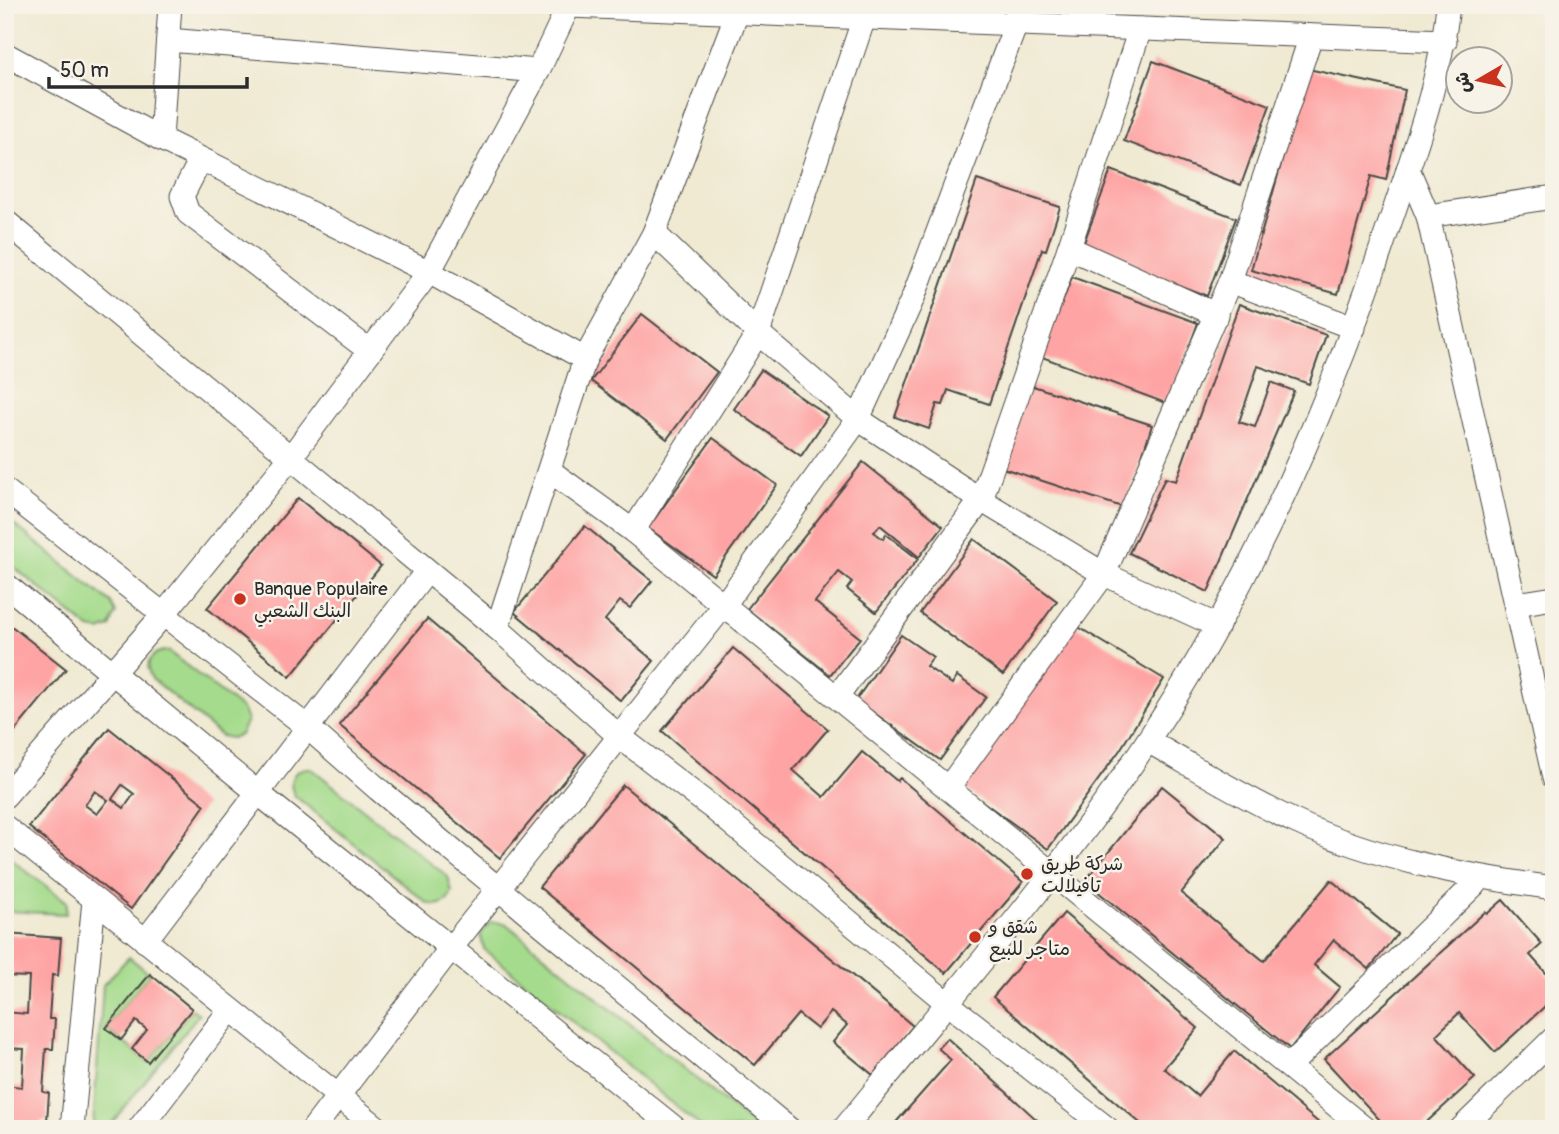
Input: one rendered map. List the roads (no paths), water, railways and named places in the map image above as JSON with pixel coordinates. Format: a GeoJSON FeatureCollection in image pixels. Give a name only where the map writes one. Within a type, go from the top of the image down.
{"type":"FeatureCollection","features":[{"type":"Feature","properties":{"kind":"street"},"geometry":{"type":"LineString","coordinates":[[161,139],[170,5]]}},
{"type":"Feature","properties":{"kind":"street"},"geometry":{"type":"LineString","coordinates":[[844,1129],[1051,874],[1148,741],[1218,626],[1264,536],[1354,328],[1408,169],[1444,41],[1448,5]]}},
{"type":"Feature","properties":{"kind":"street"},"geometry":{"type":"LineString","coordinates":[[5,796],[163,615],[290,457],[429,272],[538,71],[569,6],[864,18],[1017,15],[1140,29],[1444,41]]}},
{"type":"Feature","properties":{"kind":"street"},"geometry":{"type":"LineString","coordinates":[[497,628],[585,359],[654,233],[737,13]]}},
{"type":"Feature","properties":{"kind":"street"},"geometry":{"type":"LineString","coordinates":[[313,1129],[452,948],[724,605],[858,419],[913,298],[1017,15]]}},
{"type":"Feature","properties":{"kind":"street"},"geometry":{"type":"LineString","coordinates":[[633,531],[758,333],[864,18]]}},
{"type":"Feature","properties":{"kind":"street"},"geometry":{"type":"LineString","coordinates":[[837,697],[981,500],[1069,248],[1140,29]]}},
{"type":"Feature","properties":{"kind":"street"},"geometry":{"type":"LineString","coordinates":[[948,788],[1104,574],[1217,315],[1311,36]]}},
{"type":"Feature","properties":{"kind":"street"},"geometry":{"type":"LineString","coordinates":[[168,40],[538,71]]}},
{"type":"Feature","properties":{"kind":"street"},"geometry":{"type":"LineString","coordinates":[[5,54],[161,139],[429,272],[585,359]]}},
{"type":"Feature","properties":{"kind":"street"},"geometry":{"type":"LineString","coordinates":[[201,159],[182,196],[188,213],[370,351]]}},
{"type":"Feature","properties":{"kind":"street"},"geometry":{"type":"LineString","coordinates":[[1408,169],[1428,216],[1554,778]]}},
{"type":"Feature","properties":{"kind":"street"},"geometry":{"type":"LineString","coordinates":[[1428,216],[1554,197]]}},
{"type":"Feature","properties":{"kind":"street"},"geometry":{"type":"LineString","coordinates":[[5,221],[497,628],[620,737],[710,806],[946,1002],[1108,1129]]}},
{"type":"Feature","properties":{"kind":"street"},"geometry":{"type":"LineString","coordinates":[[654,233],[758,333],[858,419],[981,500],[1104,574],[1218,626]]}},
{"type":"Feature","properties":{"kind":"street"},"geometry":{"type":"LineString","coordinates":[[1069,248],[1217,315]]}},
{"type":"Feature","properties":{"kind":"street"},"geometry":{"type":"LineString","coordinates":[[1230,281],[1354,328]]}},
{"type":"Feature","properties":{"kind":"street"},"geometry":{"type":"LineString","coordinates":[[550,471],[633,531],[1365,1129]]}},
{"type":"Feature","properties":{"kind":"street"},"geometry":{"type":"LineString","coordinates":[[5,490],[306,726],[498,890],[789,1129]]}},
{"type":"Feature","properties":{"kind":"street"},"geometry":{"type":"LineString","coordinates":[[145,941],[306,726],[427,571]]}},
{"type":"Feature","properties":{"kind":"street"},"geometry":{"type":"LineString","coordinates":[[5,584],[258,793],[676,1129]]}},
{"type":"Feature","properties":{"kind":"street"},"geometry":{"type":"LineString","coordinates":[[1517,604],[1554,598]]}},
{"type":"Feature","properties":{"kind":"street"},"geometry":{"type":"LineString","coordinates":[[1148,741],[1295,822],[1384,854],[1481,878],[1554,888]]}},
{"type":"Feature","properties":{"kind":"street"},"geometry":{"type":"LineString","coordinates":[[5,827],[379,1129]]}},
{"type":"Feature","properties":{"kind":"street"},"geometry":{"type":"LineString","coordinates":[[1289,1066],[1481,878]]}},
{"type":"Feature","properties":{"kind":"street"},"geometry":{"type":"LineString","coordinates":[[72,1129],[94,900]]}},
{"type":"Feature","properties":{"kind":"street"},"geometry":{"type":"LineString","coordinates":[[139,1129],[230,1010]]}},
{"type":"Feature","properties":{"kind":"street"},"geometry":{"type":"LineString","coordinates":[[1461,1129],[1554,1038]]}},
{"type":"Feature","properties":{"kind":"place","name":"Banque Populaire البنك الشعبي"},"geometry":{"type":"Point","coordinates":[240,599]}},
{"type":"Feature","properties":{"kind":"place","name":"شركة طريق تافيلالت"},"geometry":{"type":"Point","coordinates":[1027,874]}},
{"type":"Feature","properties":{"kind":"place","name":"شقق و متاجر للبيع"},"geometry":{"type":"Point","coordinates":[975,937]}}]}
